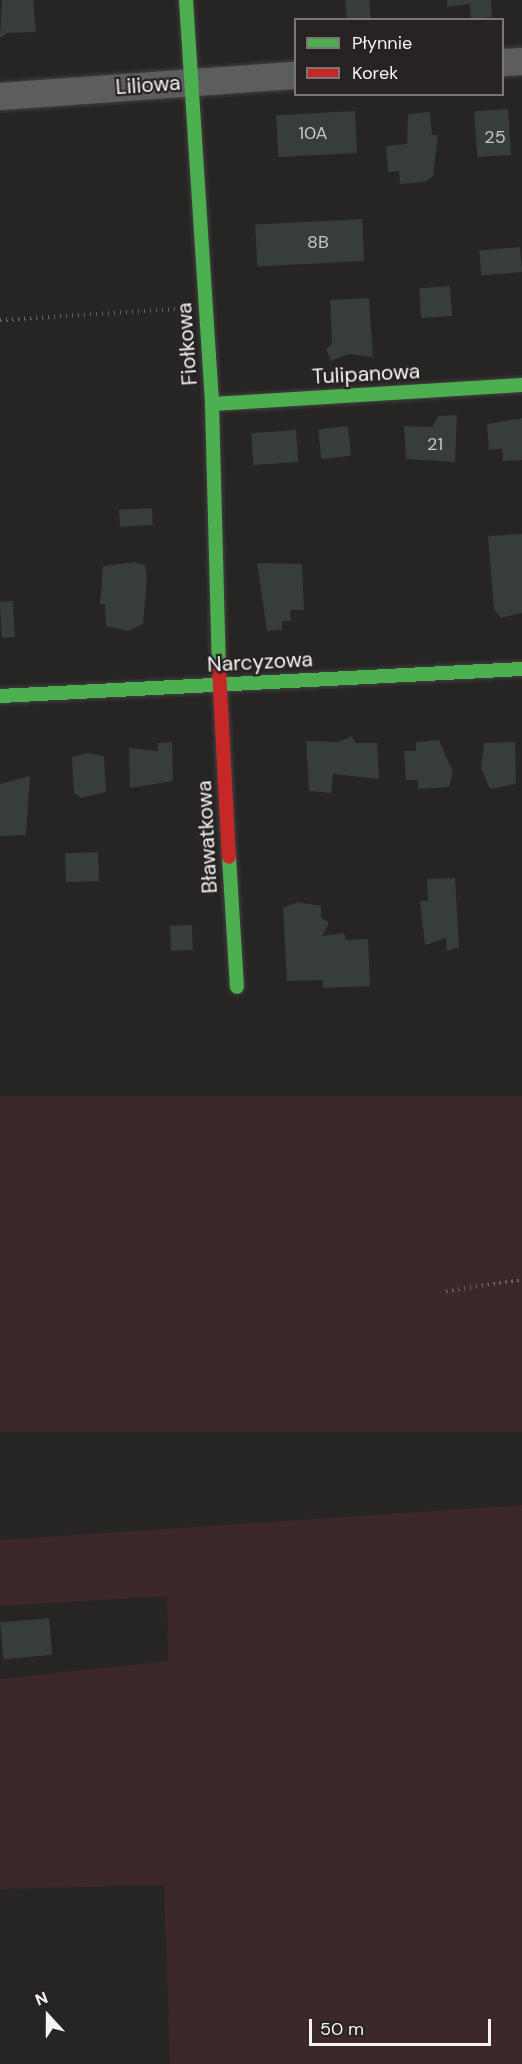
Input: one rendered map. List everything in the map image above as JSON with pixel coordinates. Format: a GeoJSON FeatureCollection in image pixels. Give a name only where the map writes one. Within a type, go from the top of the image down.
{"type":"FeatureCollection","features":[{"type":"Feature","properties":{"kind":"street","name":"Fiołkowa"},"geometry":{"type":"LineString","coordinates":[[186,0],[212,404],[219,685]]}},
{"type":"Feature","properties":{"kind":"street"},"geometry":{"type":"LineString","coordinates":[[504,62],[522,61]]}},
{"type":"Feature","properties":{"kind":"street","name":"Liliowa"},"geometry":{"type":"LineString","coordinates":[[0,96],[294,75]]}},
{"type":"Feature","properties":{"kind":"street","name":"Tulipanowa"},"geometry":{"type":"LineString","coordinates":[[212,404],[522,385]]}},
{"type":"Feature","properties":{"kind":"street","name":"Narcyzowa"},"geometry":{"type":"LineString","coordinates":[[0,696],[522,669]]}},
{"type":"Feature","properties":{"kind":"street","name":"Bławatkowa"},"geometry":{"type":"LineString","coordinates":[[219,685],[237,987]]}},
{"type":"Feature","properties":{"kind":"path"},"geometry":{"type":"LineString","coordinates":[[0,320],[205,307]]}},
{"type":"Feature","properties":{"kind":"path"},"geometry":{"type":"LineString","coordinates":[[446,1291],[522,1280]]}},
{"type":"Feature","properties":{"kind":"shaded area"},"geometry":{"type":"Polygon","coordinates":[[[0,1096],[522,1096],[522,1432],[0,1432],[0,1096]]]}},
{"type":"Feature","properties":{"kind":"shaded area"},"geometry":{"type":"Polygon","coordinates":[[[522,1505],[522,2064],[170,2064],[164,1885],[0,1889],[0,1679],[168,1661],[167,1596],[0,1606],[0,1540],[522,1505]]]}},
{"type":"Feature","properties":{"kind":"building"},"geometry":{"type":"Polygon","coordinates":[[[2,0],[33,0],[36,32],[7,33],[0,38],[2,0]]]}},
{"type":"Feature","properties":{"kind":"building"},"geometry":{"type":"Polygon","coordinates":[[[345,0],[369,0],[371,18],[347,18],[345,0]]]}},
{"type":"Feature","properties":{"kind":"building"},"geometry":{"type":"Polygon","coordinates":[[[447,0],[491,0],[492,17],[471,18],[470,4],[447,7],[447,0]]]}},
{"type":"Feature","properties":{"kind":"building"},"geometry":{"type":"Polygon","coordinates":[[[508,109],[511,155],[477,157],[474,111],[508,109]]]}},
{"type":"Feature","properties":{"kind":"building"},"geometry":{"type":"Polygon","coordinates":[[[355,111],[357,153],[278,157],[276,115],[355,111]]]}},
{"type":"Feature","properties":{"kind":"building"},"geometry":{"type":"Polygon","coordinates":[[[430,112],[432,135],[438,135],[433,176],[425,182],[400,184],[399,171],[388,172],[386,146],[407,144],[408,114],[430,112]]]}},
{"type":"Feature","properties":{"kind":"building"},"geometry":{"type":"Polygon","coordinates":[[[362,219],[364,261],[257,267],[255,225],[362,219]]]}},
{"type":"Feature","properties":{"kind":"building"},"geometry":{"type":"Polygon","coordinates":[[[520,247],[522,272],[481,275],[479,251],[520,247]]]}},
{"type":"Feature","properties":{"kind":"building"},"geometry":{"type":"Polygon","coordinates":[[[450,286],[452,316],[421,318],[419,288],[450,286]]]}},
{"type":"Feature","properties":{"kind":"building"},"geometry":{"type":"Polygon","coordinates":[[[369,298],[373,357],[349,354],[331,361],[326,349],[332,344],[330,300],[369,298]]]}},
{"type":"Feature","properties":{"kind":"building"},"geometry":{"type":"Polygon","coordinates":[[[457,415],[455,462],[406,459],[404,426],[432,427],[438,416],[457,415]]]}},
{"type":"Feature","properties":{"kind":"building"},"geometry":{"type":"Polygon","coordinates":[[[522,418],[522,460],[503,461],[502,449],[489,450],[487,424],[522,418]]]}},
{"type":"Feature","properties":{"kind":"building"},"geometry":{"type":"Polygon","coordinates":[[[348,426],[351,456],[321,459],[318,429],[348,426]]]}},
{"type":"Feature","properties":{"kind":"building"},"geometry":{"type":"Polygon","coordinates":[[[296,430],[298,462],[253,465],[251,433],[296,430]]]}},
{"type":"Feature","properties":{"kind":"building"},"geometry":{"type":"Polygon","coordinates":[[[152,508],[153,525],[120,527],[119,510],[152,508]]]}},
{"type":"Feature","properties":{"kind":"building"},"geometry":{"type":"Polygon","coordinates":[[[522,534],[522,613],[501,618],[494,609],[488,536],[522,534]]]}},
{"type":"Feature","properties":{"kind":"building"},"geometry":{"type":"Polygon","coordinates":[[[134,562],[145,565],[147,580],[143,624],[128,631],[106,626],[105,604],[100,604],[103,566],[134,562]]]}},
{"type":"Feature","properties":{"kind":"building"},"geometry":{"type":"Polygon","coordinates":[[[257,563],[302,564],[304,610],[290,610],[291,621],[282,621],[282,630],[267,631],[257,563]]]}},
{"type":"Feature","properties":{"kind":"building"},"geometry":{"type":"Polygon","coordinates":[[[13,601],[15,637],[2,638],[0,602],[13,601]]]}},
{"type":"Feature","properties":{"kind":"building"},"geometry":{"type":"Polygon","coordinates":[[[352,736],[356,743],[377,743],[379,779],[333,774],[331,793],[309,791],[306,741],[338,742],[352,736]]]}},
{"type":"Feature","properties":{"kind":"building"},"geometry":{"type":"Polygon","coordinates":[[[439,740],[453,772],[449,787],[418,789],[418,780],[406,780],[404,751],[416,751],[416,742],[439,740]]]}},
{"type":"Feature","properties":{"kind":"building"},"geometry":{"type":"Polygon","coordinates":[[[172,742],[173,781],[130,788],[129,748],[158,751],[158,743],[172,742]]]}},
{"type":"Feature","properties":{"kind":"building"},"geometry":{"type":"Polygon","coordinates":[[[515,742],[516,784],[490,789],[481,768],[484,743],[515,742]]]}},
{"type":"Feature","properties":{"kind":"building"},"geometry":{"type":"Polygon","coordinates":[[[88,753],[104,756],[106,792],[81,798],[74,793],[72,757],[88,753]]]}},
{"type":"Feature","properties":{"kind":"building"},"geometry":{"type":"Polygon","coordinates":[[[30,776],[26,835],[0,836],[0,784],[30,776]]]}},
{"type":"Feature","properties":{"kind":"building"},"geometry":{"type":"Polygon","coordinates":[[[98,852],[99,881],[66,882],[65,853],[98,852]]]}},
{"type":"Feature","properties":{"kind":"building"},"geometry":{"type":"Polygon","coordinates":[[[455,878],[459,947],[447,951],[446,938],[425,945],[420,901],[428,901],[427,879],[455,878]]]}},
{"type":"Feature","properties":{"kind":"building"},"geometry":{"type":"Polygon","coordinates":[[[298,902],[321,906],[321,917],[329,923],[322,936],[344,933],[346,940],[368,939],[370,986],[323,988],[323,980],[287,981],[283,908],[298,902]]]}},
{"type":"Feature","properties":{"kind":"building"},"geometry":{"type":"Polygon","coordinates":[[[192,925],[193,950],[171,951],[170,926],[192,925]]]}},
{"type":"Feature","properties":{"kind":"building"},"geometry":{"type":"Polygon","coordinates":[[[49,1618],[52,1655],[3,1659],[0,1622],[49,1618]]]}},
{"type":"Feature","properties":{"kind":"traffic: fast"},"geometry":{"type":"LineString","coordinates":[[186,0],[212,404],[219,669]]}},
{"type":"Feature","properties":{"kind":"traffic: fast"},"geometry":{"type":"LineString","coordinates":[[212,404],[522,385]]}},
{"type":"Feature","properties":{"kind":"traffic: fast"},"geometry":{"type":"LineString","coordinates":[[0,696],[522,669]]}},
{"type":"Feature","properties":{"kind":"traffic: fast"},"geometry":{"type":"LineString","coordinates":[[229,857],[237,987]]}},
{"type":"Feature","properties":{"kind":"traffic: jam"},"geometry":{"type":"LineString","coordinates":[[219,669],[229,857]]}}]}
